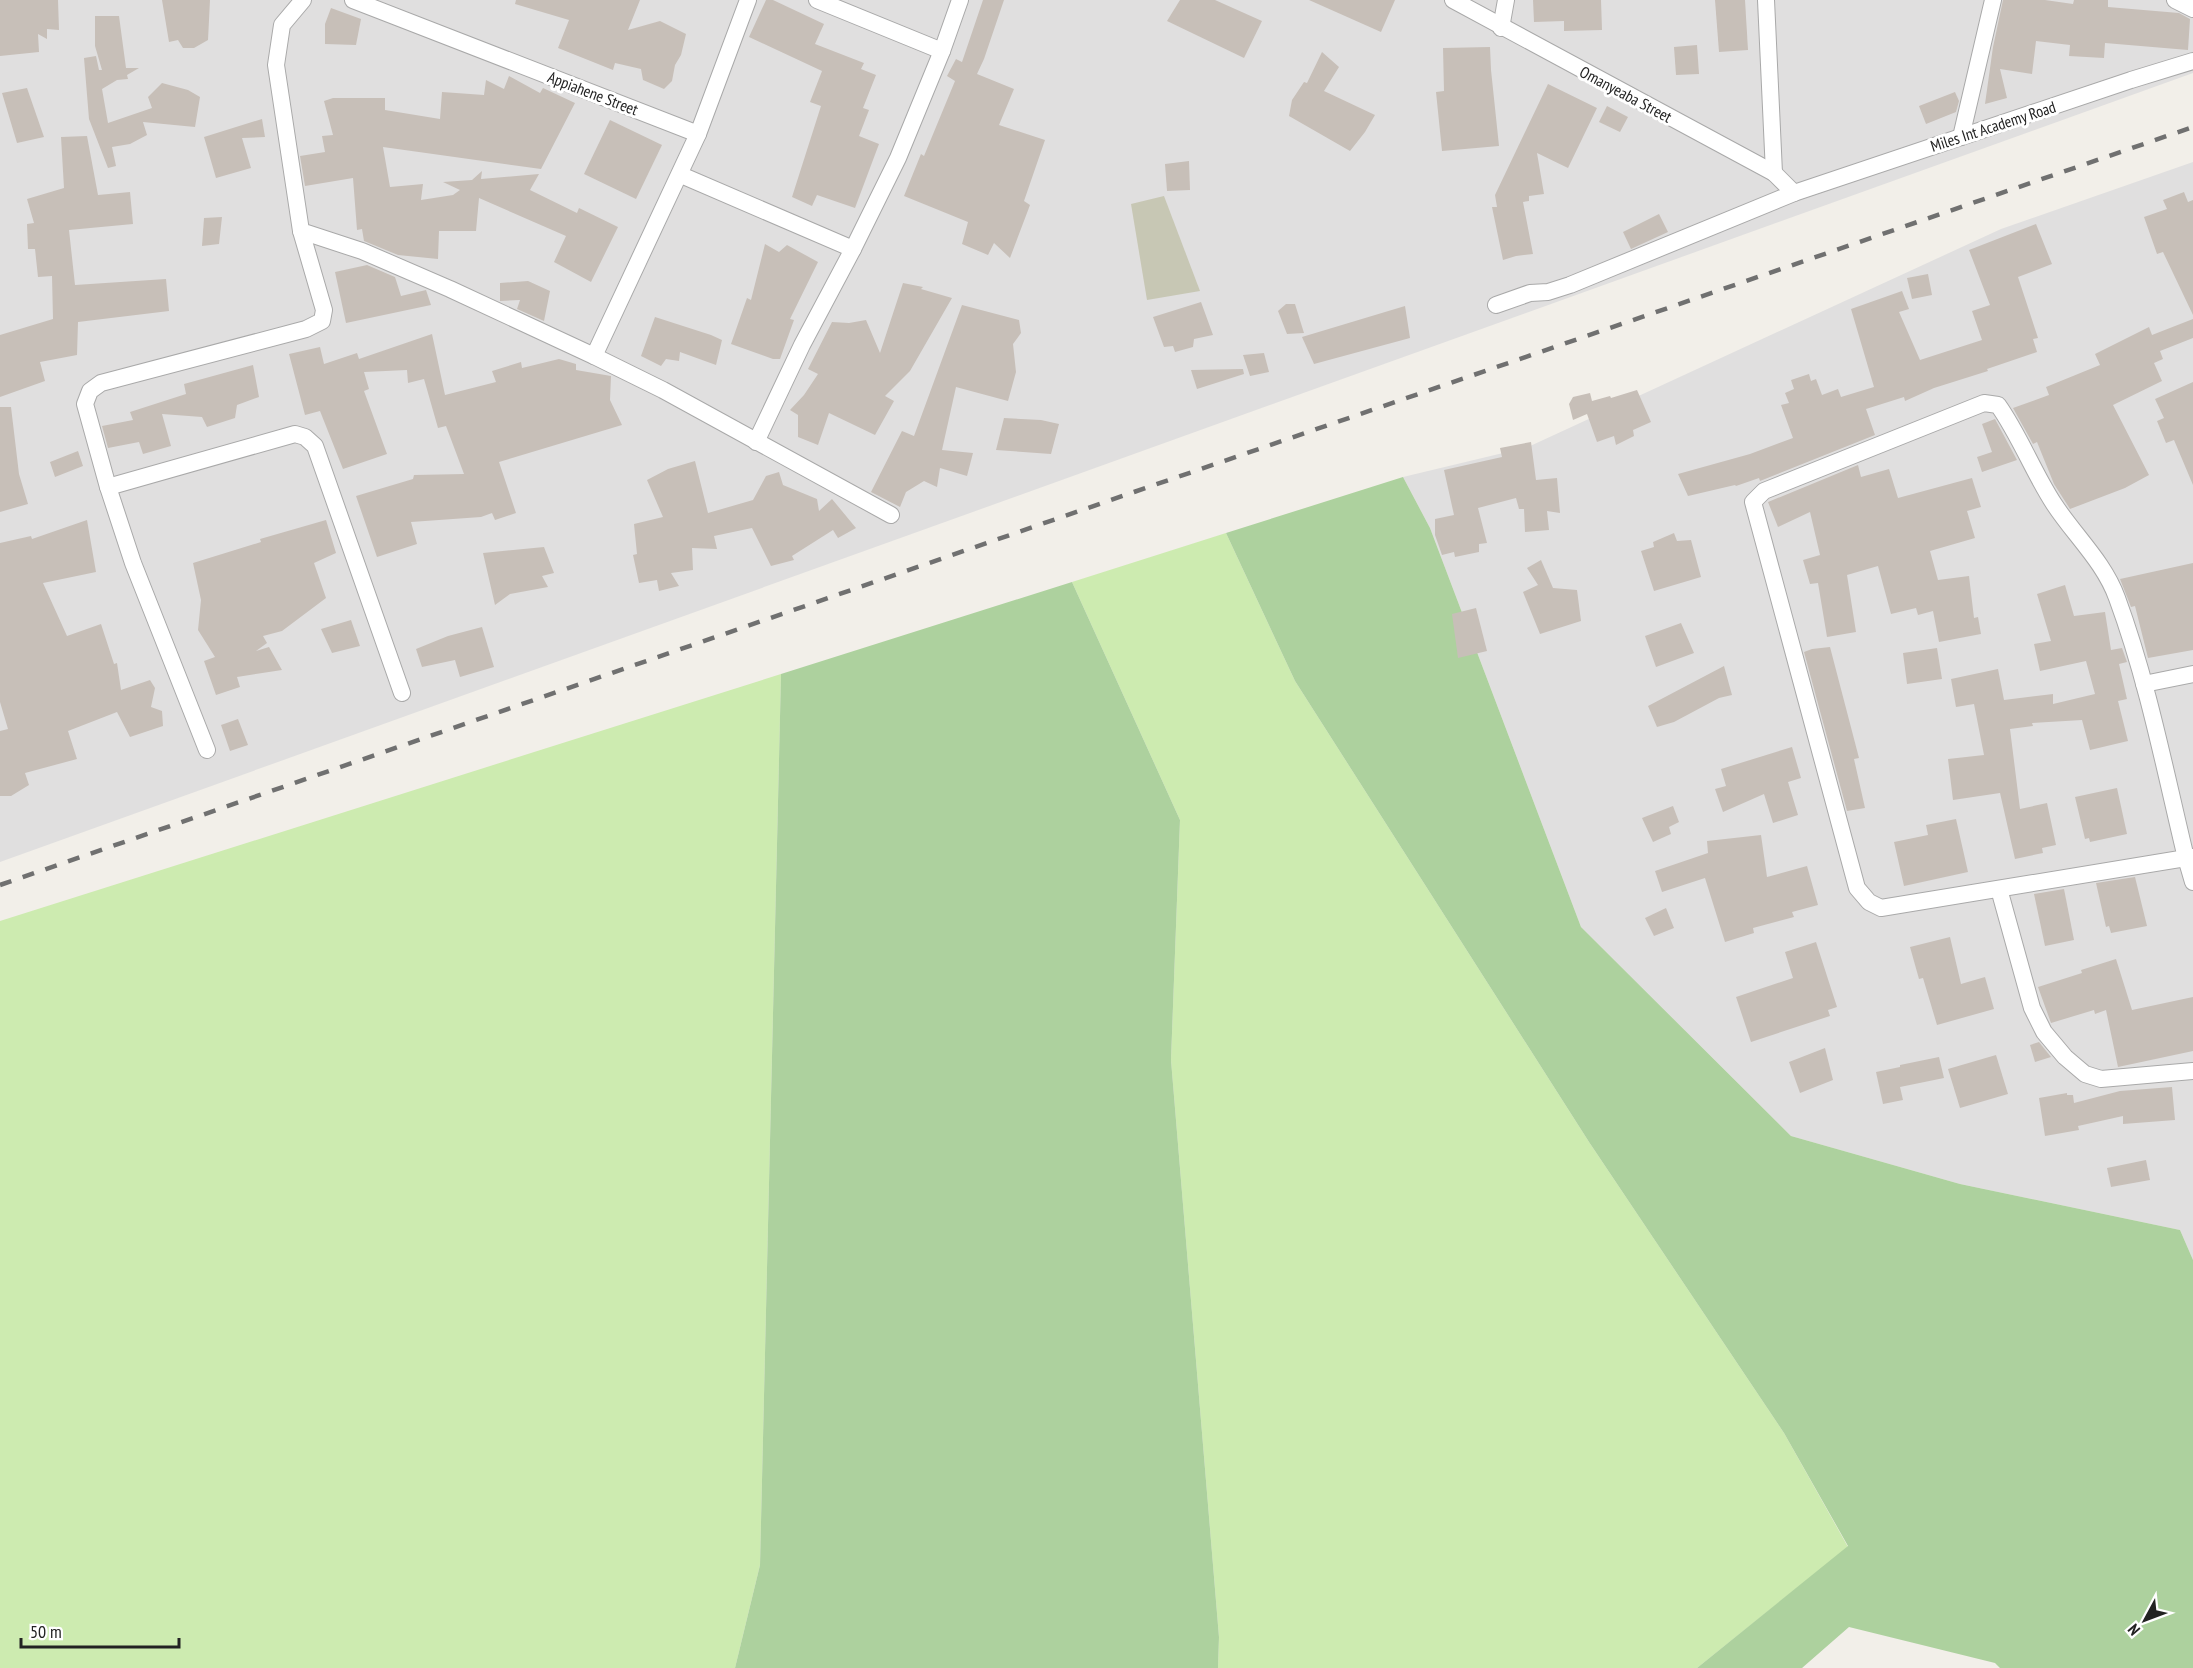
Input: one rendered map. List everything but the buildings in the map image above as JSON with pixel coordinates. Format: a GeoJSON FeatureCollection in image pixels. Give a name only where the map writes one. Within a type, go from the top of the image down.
{"type":"FeatureCollection","features":[{"type":"Feature","properties":{"kind":"street"},"geometry":{"type":"LineString","coordinates":[[207,750],[134,563],[108,487],[85,404],[90,391],[101,384],[306,329],[322,321],[324,310],[301,231],[276,65],[282,25],[303,0]]}},
{"type":"Feature","properties":{"kind":"street","name":"Appiahene Street"},"geometry":{"type":"LineString","coordinates":[[353,0],[698,134]]}},
{"type":"Feature","properties":{"kind":"street"},"geometry":{"type":"LineString","coordinates":[[594,356],[681,175],[748,0]]}},
{"type":"Feature","properties":{"kind":"street"},"geometry":{"type":"LineString","coordinates":[[817,0],[942,51]]}},
{"type":"Feature","properties":{"kind":"street"},"geometry":{"type":"LineString","coordinates":[[756,442],[802,345],[854,249],[898,158],[942,51],[960,0]]}},
{"type":"Feature","properties":{"kind":"street","name":"Omanyeaba Street"},"geometry":{"type":"LineString","coordinates":[[1453,0],[1774,173],[1794,193]]}},
{"type":"Feature","properties":{"kind":"street"},"geometry":{"type":"LineString","coordinates":[[1502,28],[1506,0]]}},
{"type":"Feature","properties":{"kind":"street"},"geometry":{"type":"LineString","coordinates":[[1766,0],[1774,173]]}},
{"type":"Feature","properties":{"kind":"street"},"geometry":{"type":"LineString","coordinates":[[1960,137],[1993,0]]}},
{"type":"Feature","properties":{"kind":"street"},"geometry":{"type":"LineString","coordinates":[[2175,0],[2193,9]]}},
{"type":"Feature","properties":{"kind":"street","name":"Miles Int Academy Road"},"geometry":{"type":"LineString","coordinates":[[1496,305],[1530,293],[1548,292],[1570,285],[1794,193],[2193,61]]}},
{"type":"Feature","properties":{"kind":"street"},"geometry":{"type":"LineString","coordinates":[[681,175],[854,249]]}},
{"type":"Feature","properties":{"kind":"street"},"geometry":{"type":"LineString","coordinates":[[301,231],[372,255],[594,356],[663,390],[891,515]]}},
{"type":"Feature","properties":{"kind":"street"},"geometry":{"type":"LineString","coordinates":[[2190,857],[1881,908],[1869,902],[1857,888],[1753,502],[1764,491],[1984,403],[1998,405],[2010,421],[2052,502],[2108,577],[2117,598],[2144,684],[2190,857],[2193,882]]}},
{"type":"Feature","properties":{"kind":"street"},"geometry":{"type":"LineString","coordinates":[[108,487],[295,434],[305,437],[315,446],[402,693]]}},
{"type":"Feature","properties":{"kind":"street"},"geometry":{"type":"LineString","coordinates":[[2144,684],[2193,674]]}},
{"type":"Feature","properties":{"kind":"street"},"geometry":{"type":"LineString","coordinates":[[1999,889],[2032,1008],[2044,1032],[2065,1057],[2085,1074],[2101,1079],[2193,1071]]}},
{"type":"Feature","properties":{"kind":"shaded area"},"geometry":{"type":"Polygon","coordinates":[[[0,0],[2193,0],[2193,73],[0,862],[0,0]]]}},
{"type":"Feature","properties":{"kind":"shaded area"},"geometry":{"type":"Polygon","coordinates":[[[2193,162],[2193,1260],[2180,1230],[1960,1184],[1791,1136],[1581,927],[1430,528],[1403,477],[1528,447],[2001,229],[2193,162]]]}},
{"type":"Feature","properties":{"kind":"shaded area"},"geometry":{"type":"Polygon","coordinates":[[[1164,196],[1200,291],[1147,300],[1131,204],[1164,196]]]}},
{"type":"Feature","properties":{"kind":"green space"},"geometry":{"type":"Polygon","coordinates":[[[1403,477],[1430,528],[1581,927],[1791,1136],[1960,1184],[2180,1230],[2193,1260],[2193,1668],[2000,1668],[1995,1663],[1849,1627],[1802,1668],[1697,1668],[1848,1546],[1784,1433],[1589,1142],[1295,681],[1226,533],[1403,477]]]}},
{"type":"Feature","properties":{"kind":"green space"},"geometry":{"type":"Polygon","coordinates":[[[1226,533],[1295,681],[1589,1142],[1784,1433],[1848,1547],[1697,1668],[1218,1668],[1219,1637],[1171,1060],[1180,820],[1072,582],[1226,533]]]}},
{"type":"Feature","properties":{"kind":"green space"},"geometry":{"type":"Polygon","coordinates":[[[1072,582],[1180,820],[1171,1060],[1219,1637],[1218,1668],[735,1668],[760,1565],[781,674],[1072,582]]]}},
{"type":"Feature","properties":{"kind":"green space"},"geometry":{"type":"Polygon","coordinates":[[[781,674],[760,1565],[735,1668],[0,1668],[0,921],[781,674]]]}},
{"type":"Feature","properties":{"kind":"railway"},"geometry":{"type":"LineString","coordinates":[[0,885],[2193,127]]}}]}
